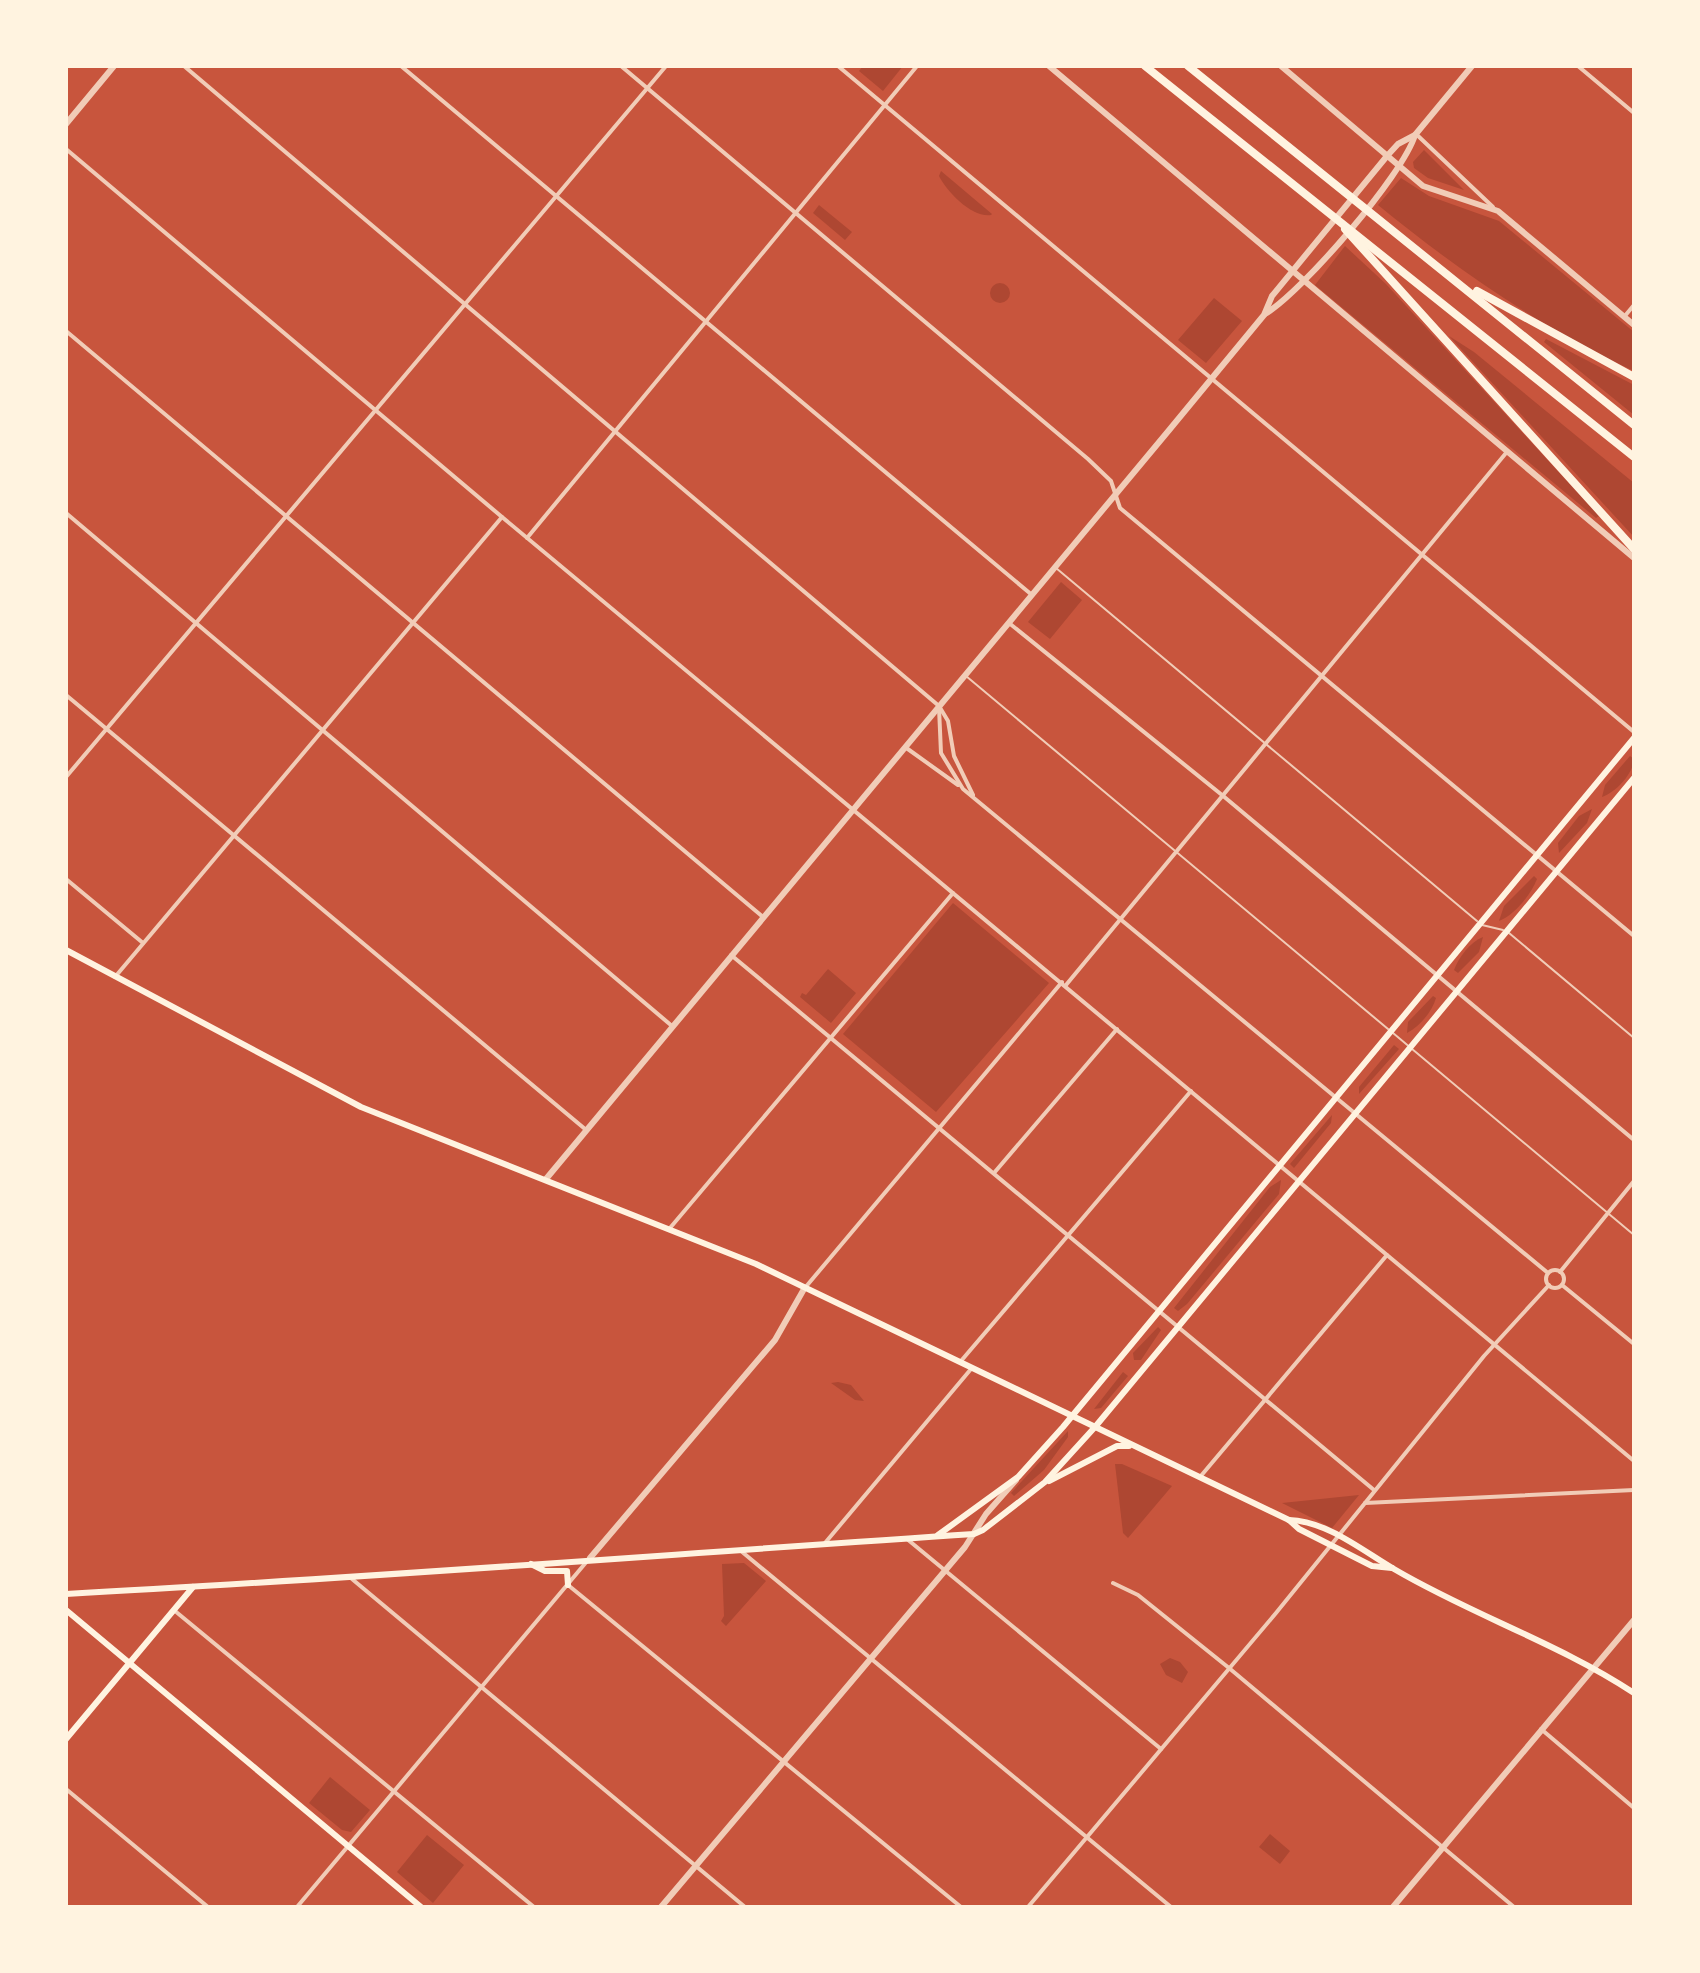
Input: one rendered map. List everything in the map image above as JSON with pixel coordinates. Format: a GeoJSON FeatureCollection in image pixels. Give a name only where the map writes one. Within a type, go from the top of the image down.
{"type":"FeatureCollection","features":[{"type":"Feature","properties":{"kind":"highway"},"geometry":{"type":"LineString","coordinates":[[1145,66],[1634,457]]}},
{"type":"Feature","properties":{"kind":"highway"},"geometry":{"type":"LineString","coordinates":[[1188,66],[1634,425]]}},
{"type":"Feature","properties":{"kind":"highway"},"geometry":{"type":"LineString","coordinates":[[1331,214],[1634,549]]}},
{"type":"Feature","properties":{"kind":"highway"},"geometry":{"type":"LineString","coordinates":[[1453,277],[1634,377]]}},
{"type":"Feature","properties":{"kind":"main road"},"geometry":{"type":"LineString","coordinates":[[938,1535],[1018,1477],[1072,1416],[1634,735]]}},
{"type":"Feature","properties":{"kind":"main road"},"geometry":{"type":"LineString","coordinates":[[1045,1482],[1180,1328],[1634,778]]}},
{"type":"Feature","properties":{"kind":"main road"},"geometry":{"type":"LineString","coordinates":[[66,950],[361,1107],[670,1228],[961,1361],[1289,1520],[1299,1529],[1372,1566],[1392,1568]]}},
{"type":"Feature","properties":{"kind":"main road"},"geometry":{"type":"LineString","coordinates":[[66,1594],[352,1579],[590,1558],[974,1534],[1045,1482],[1117,1446],[1133,1446]]}},
{"type":"Feature","properties":{"kind":"main road"},"geometry":{"type":"LineString","coordinates":[[1289,1520],[1303,1520],[1338,1536],[1392,1568],[1594,1666],[1634,1693]]}},
{"type":"Feature","properties":{"kind":"main road"},"geometry":{"type":"LineString","coordinates":[[531,1564],[545,1571],[567,1571],[568,1585]]}},
{"type":"Feature","properties":{"kind":"main road"},"geometry":{"type":"LineString","coordinates":[[66,1739],[193,1587]]}},
{"type":"Feature","properties":{"kind":"main road"},"geometry":{"type":"LineString","coordinates":[[66,1610],[421,1907]]}},
{"type":"Feature","properties":{"kind":"street"},"geometry":{"type":"LineString","coordinates":[[66,124],[114,66]]}},
{"type":"Feature","properties":{"kind":"street"},"geometry":{"type":"LineString","coordinates":[[184,66],[939,706],[948,721],[954,756],[973,795]]}},
{"type":"Feature","properties":{"kind":"street"},"geometry":{"type":"LineString","coordinates":[[401,66],[1032,595]]}},
{"type":"Feature","properties":{"kind":"street"},"geometry":{"type":"LineString","coordinates":[[621,66],[1088,459],[1111,481],[1120,508],[1634,936]]}},
{"type":"Feature","properties":{"kind":"street"},"geometry":{"type":"LineString","coordinates":[[66,777],[666,66]]}},
{"type":"Feature","properties":{"kind":"street"},"geometry":{"type":"LineString","coordinates":[[838,66],[1634,735]]}},
{"type":"Feature","properties":{"kind":"street"},"geometry":{"type":"LineString","coordinates":[[527,538],[917,66]]}},
{"type":"Feature","properties":{"kind":"street"},"geometry":{"type":"LineString","coordinates":[[1049,66],[1302,282],[1634,558]]}},
{"type":"Feature","properties":{"kind":"street"},"geometry":{"type":"LineString","coordinates":[[1281,66],[1399,167],[1437,193],[1498,211]]}},
{"type":"Feature","properties":{"kind":"street"},"geometry":{"type":"LineString","coordinates":[[546,1179],[1211,380],[1264,315],[1272,296],[1387,156],[1398,144],[1415,134],[1472,66]]}},
{"type":"Feature","properties":{"kind":"street"},"geometry":{"type":"LineString","coordinates":[[1578,66],[1634,113]]}},
{"type":"Feature","properties":{"kind":"street"},"geometry":{"type":"LineString","coordinates":[[1264,315],[1281,305],[1328,253],[1409,154],[1415,134]]}},
{"type":"Feature","properties":{"kind":"street"},"geometry":{"type":"LineString","coordinates":[[1415,134],[1498,211],[1634,325]]}},
{"type":"Feature","properties":{"kind":"street"},"geometry":{"type":"LineString","coordinates":[[66,149],[853,811],[1634,1461]]}},
{"type":"Feature","properties":{"kind":"street"},"geometry":{"type":"LineString","coordinates":[[1624,317],[1634,305]]}},
{"type":"Feature","properties":{"kind":"street"},"geometry":{"type":"LineString","coordinates":[[66,331],[763,917]]}},
{"type":"Feature","properties":{"kind":"street"},"geometry":{"type":"LineString","coordinates":[[297,1907],[775,1340],[804,1289],[939,1127],[1122,919],[1506,453]]}},
{"type":"Feature","properties":{"kind":"street"},"geometry":{"type":"LineString","coordinates":[[66,513],[672,1026]]}},
{"type":"Feature","properties":{"kind":"street"},"geometry":{"type":"LineString","coordinates":[[115,977],[502,517]]}},
{"type":"Feature","properties":{"kind":"street"},"geometry":{"type":"LineString","coordinates":[[1009,623],[1222,795],[1634,1140]]}},
{"type":"Feature","properties":{"kind":"street"},"geometry":{"type":"LineString","coordinates":[[66,695],[585,1129]]}},
{"type":"Feature","properties":{"kind":"street"},"geometry":{"type":"LineString","coordinates":[[939,706],[941,753],[963,789]]}},
{"type":"Feature","properties":{"kind":"street"},"geometry":{"type":"LineString","coordinates":[[905,747],[973,795],[1548,1273],[1560,1272],[1634,1181]]}},
{"type":"Feature","properties":{"kind":"street"},"geometry":{"type":"LineString","coordinates":[[66,879],[143,943]]}},
{"type":"Feature","properties":{"kind":"street"},"geometry":{"type":"LineString","coordinates":[[670,1228],[953,893]]}},
{"type":"Feature","properties":{"kind":"street"},"geometry":{"type":"LineString","coordinates":[[731,955],[1374,1490]]}},
{"type":"Feature","properties":{"kind":"street"},"geometry":{"type":"LineString","coordinates":[[994,1173],[1117,1029]]}},
{"type":"Feature","properties":{"kind":"street"},"geometry":{"type":"LineString","coordinates":[[961,1361],[1191,1091]]}},
{"type":"Feature","properties":{"kind":"street"},"geometry":{"type":"LineString","coordinates":[[1200,1477],[1387,1255]]}},
{"type":"Feature","properties":{"kind":"street"},"geometry":{"type":"LineString","coordinates":[[1560,1272],[1562,1285]]}},
{"type":"Feature","properties":{"kind":"street"},"geometry":{"type":"LineString","coordinates":[[1028,1907],[1495,1345],[1549,1285],[1548,1273]]}},
{"type":"Feature","properties":{"kind":"street"},"geometry":{"type":"LineString","coordinates":[[1549,1285],[1562,1285],[1634,1344]]}},
{"type":"Feature","properties":{"kind":"street"},"geometry":{"type":"LineString","coordinates":[[824,1544],[973,1367]]}},
{"type":"Feature","properties":{"kind":"street"},"geometry":{"type":"LineString","coordinates":[[661,1907],[946,1570],[1018,1477]]}},
{"type":"Feature","properties":{"kind":"street"},"geometry":{"type":"LineString","coordinates":[[1364,1503],[1634,1490]]}},
{"type":"Feature","properties":{"kind":"street"},"geometry":{"type":"LineString","coordinates":[[907,1539],[1161,1749]]}},
{"type":"Feature","properties":{"kind":"street"},"geometry":{"type":"LineString","coordinates":[[740,1550],[1171,1907]]}},
{"type":"Feature","properties":{"kind":"street"},"geometry":{"type":"LineString","coordinates":[[352,1579],[745,1907]]}},
{"type":"Feature","properties":{"kind":"street"},"geometry":{"type":"LineString","coordinates":[[1113,1583],[1138,1595],[1229,1668],[1514,1907]]}},
{"type":"Feature","properties":{"kind":"street"},"geometry":{"type":"LineString","coordinates":[[568,1585],[961,1907]]}},
{"type":"Feature","properties":{"kind":"street"},"geometry":{"type":"LineString","coordinates":[[175,1611],[534,1907]]}},
{"type":"Feature","properties":{"kind":"street"},"geometry":{"type":"LineString","coordinates":[[1393,1907],[1634,1620]]}},
{"type":"Feature","properties":{"kind":"street"},"geometry":{"type":"LineString","coordinates":[[1541,1729],[1634,1808]]}},
{"type":"Feature","properties":{"kind":"street"},"geometry":{"type":"LineString","coordinates":[[66,1789],[208,1907]]}},
{"type":"Feature","properties":{"kind":"lane"},"geometry":{"type":"LineString","coordinates":[[1055,567],[1481,924],[1507,931],[1634,1038]]}},
{"type":"Feature","properties":{"kind":"lane"},"geometry":{"type":"LineString","coordinates":[[965,675],[1634,1235]]}},
{"type":"Feature","properties":{"kind":"shaded area"},"geometry":{"type":"Polygon","coordinates":[[[863,66],[903,66],[883,91],[859,71],[863,66]]]}},
{"type":"Feature","properties":{"kind":"shaded area"},"geometry":{"type":"Polygon","coordinates":[[[1424,150],[1464,190],[1428,178],[1414,168],[1413,162],[1424,150]]]}},
{"type":"Feature","properties":{"kind":"shaded area"},"geometry":{"type":"Polygon","coordinates":[[[941,171],[992,214],[984,215],[961,203],[939,176],[941,171]]]}},
{"type":"Feature","properties":{"kind":"shaded area"},"geometry":{"type":"Polygon","coordinates":[[[1401,178],[1429,196],[1499,221],[1634,332],[1634,371],[1533,317],[1439,253],[1378,205],[1401,178]]]}},
{"type":"Feature","properties":{"kind":"shaded area"},"geometry":{"type":"Polygon","coordinates":[[[819,205],[852,232],[845,240],[813,213],[819,205]]]}},
{"type":"Feature","properties":{"kind":"shaded area"},"geometry":{"type":"Polygon","coordinates":[[[1345,246],[1386,284],[1599,516],[1596,518],[1315,285],[1345,246]]]}},
{"type":"Feature","properties":{"kind":"shaded area"},"geometry":{"type":"Polygon","coordinates":[[[1000,283],[1007,286],[1010,293],[1007,300],[1000,303],[993,300],[990,293],[993,286],[1000,283]]]}},
{"type":"Feature","properties":{"kind":"shaded area"},"geometry":{"type":"Polygon","coordinates":[[[1214,298],[1242,321],[1206,363],[1178,340],[1214,298]]]}},
{"type":"Feature","properties":{"kind":"shaded area"},"geometry":{"type":"Polygon","coordinates":[[[1449,336],[1474,352],[1634,483],[1634,537],[1449,336]]]}},
{"type":"Feature","properties":{"kind":"shaded area"},"geometry":{"type":"Polygon","coordinates":[[[1546,339],[1634,385],[1634,415],[1544,342],[1546,339]]]}},
{"type":"Feature","properties":{"kind":"shaded area"},"geometry":{"type":"Polygon","coordinates":[[[1061,582],[1082,600],[1050,639],[1028,622],[1061,582]]]}},
{"type":"Feature","properties":{"kind":"shaded area"},"geometry":{"type":"Polygon","coordinates":[[[1630,756],[1634,759],[1633,765],[1623,782],[1602,797],[1605,785],[1630,756]]]}},
{"type":"Feature","properties":{"kind":"shaded area"},"geometry":{"type":"Polygon","coordinates":[[[1592,809],[1587,823],[1559,853],[1558,843],[1579,816],[1592,809]]]}},
{"type":"Feature","properties":{"kind":"shaded area"},"geometry":{"type":"Polygon","coordinates":[[[1534,876],[1537,879],[1527,897],[1511,914],[1499,921],[1504,906],[1534,876]]]}},
{"type":"Feature","properties":{"kind":"shaded area"},"geometry":{"type":"Polygon","coordinates":[[[953,903],[1049,983],[936,1112],[843,1034],[953,903]]]}},
{"type":"Feature","properties":{"kind":"shaded area"},"geometry":{"type":"Polygon","coordinates":[[[1483,937],[1479,952],[1458,973],[1454,970],[1466,950],[1483,937]]]}},
{"type":"Feature","properties":{"kind":"shaded area"},"geometry":{"type":"Polygon","coordinates":[[[828,969],[856,993],[831,1023],[800,997],[802,993],[806,995],[828,969]]]}},
{"type":"Feature","properties":{"kind":"shaded area"},"geometry":{"type":"Polygon","coordinates":[[[1433,996],[1436,998],[1428,1013],[1407,1033],[1408,1022],[1433,996]]]}},
{"type":"Feature","properties":{"kind":"shaded area"},"geometry":{"type":"Polygon","coordinates":[[[1394,1045],[1399,1049],[1359,1094],[1359,1087],[1394,1045]]]}},
{"type":"Feature","properties":{"kind":"shaded area"},"geometry":{"type":"Polygon","coordinates":[[[1332,1115],[1331,1123],[1294,1168],[1290,1164],[1332,1115]]]}},
{"type":"Feature","properties":{"kind":"shaded area"},"geometry":{"type":"Polygon","coordinates":[[[1281,1180],[1279,1194],[1187,1304],[1178,1311],[1174,1308],[1270,1187],[1281,1180]]]}},
{"type":"Feature","properties":{"kind":"shaded area"},"geometry":{"type":"Polygon","coordinates":[[[1158,1327],[1161,1330],[1141,1360],[1134,1360],[1133,1353],[1158,1327]]]}},
{"type":"Feature","properties":{"kind":"shaded area"},"geometry":{"type":"Polygon","coordinates":[[[1123,1372],[1128,1376],[1101,1408],[1094,1409],[1123,1372]]]}},
{"type":"Feature","properties":{"kind":"shaded area"},"geometry":{"type":"Polygon","coordinates":[[[831,1383],[851,1385],[864,1401],[855,1400],[831,1383]]]}},
{"type":"Feature","properties":{"kind":"shaded area"},"geometry":{"type":"Polygon","coordinates":[[[1068,1431],[1068,1437],[1044,1470],[1014,1496],[1011,1493],[1068,1431]]]}},
{"type":"Feature","properties":{"kind":"shaded area"},"geometry":{"type":"Polygon","coordinates":[[[1115,1464],[1122,1464],[1172,1486],[1128,1538],[1123,1533],[1115,1464]]]}},
{"type":"Feature","properties":{"kind":"shaded area"},"geometry":{"type":"Polygon","coordinates":[[[1359,1495],[1332,1528],[1282,1503],[1359,1495]]]}},
{"type":"Feature","properties":{"kind":"shaded area"},"geometry":{"type":"Polygon","coordinates":[[[744,1563],[766,1581],[726,1626],[721,1621],[724,1616],[722,1564],[744,1563]]]}},
{"type":"Feature","properties":{"kind":"shaded area"},"geometry":{"type":"Polygon","coordinates":[[[1170,1658],[1180,1662],[1188,1672],[1182,1683],[1166,1675],[1160,1664],[1170,1658]]]}},
{"type":"Feature","properties":{"kind":"shaded area"},"geometry":{"type":"Polygon","coordinates":[[[330,1777],[370,1810],[351,1832],[342,1830],[309,1803],[330,1777]]]}},
{"type":"Feature","properties":{"kind":"shaded area"},"geometry":{"type":"Polygon","coordinates":[[[1270,1834],[1290,1851],[1280,1864],[1259,1847],[1270,1834]]]}},
{"type":"Feature","properties":{"kind":"shaded area"},"geometry":{"type":"Polygon","coordinates":[[[427,1835],[464,1865],[433,1903],[397,1872],[427,1835]]]}}]}
